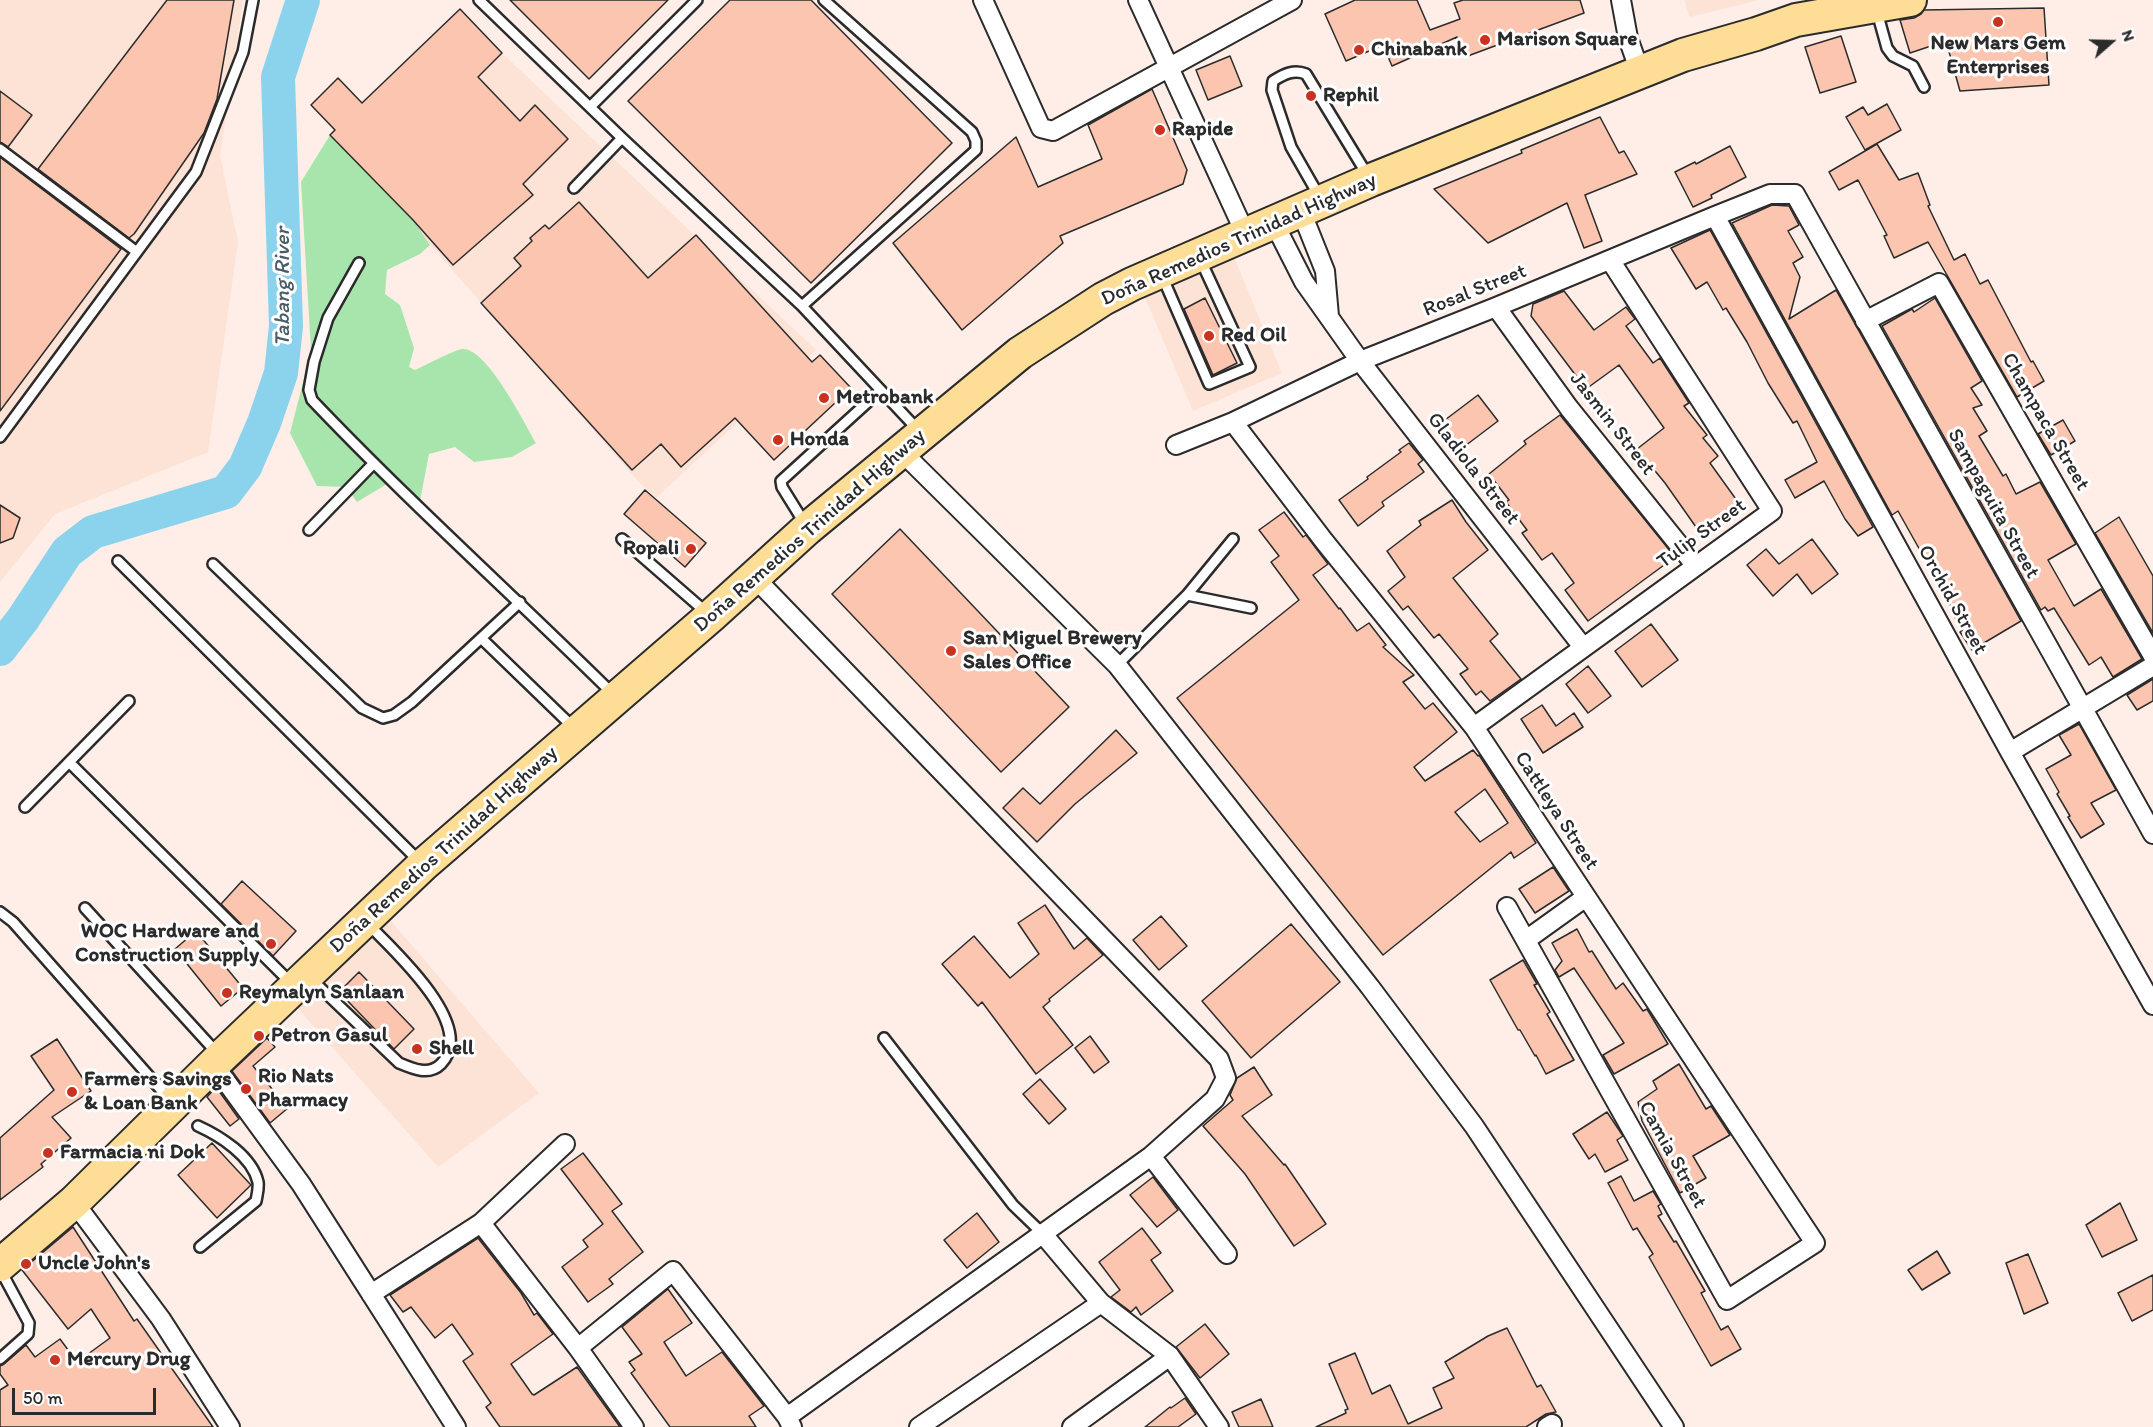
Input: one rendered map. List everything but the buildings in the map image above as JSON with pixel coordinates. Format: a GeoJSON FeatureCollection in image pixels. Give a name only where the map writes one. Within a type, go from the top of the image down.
{"type":"FeatureCollection","features":[{"type":"Feature","properties":{"kind":"highway","name":"Doña Remedios Trinidad Highway"},"geometry":{"type":"LineString","coordinates":[[0,1267],[74,1202],[217,1061],[423,865],[711,616],[808,528],[1020,353],[1062,325],[1103,300],[1160,271],[1300,213],[1371,180],[1683,55],[1796,20],[1857,6],[1910,0]]}},
{"type":"Feature","properties":{"kind":"street"},"geometry":{"type":"LineString","coordinates":[[983,0],[1041,128],[1053,130],[1292,0]]}},
{"type":"Feature","properties":{"kind":"street"},"geometry":{"type":"LineString","coordinates":[[1138,0],[1246,236]]}},
{"type":"Feature","properties":{"kind":"street"},"geometry":{"type":"LineString","coordinates":[[1621,0],[1628,38],[1640,72]]}},
{"type":"Feature","properties":{"kind":"street","name":"Rosal Street"},"geometry":{"type":"LineString","coordinates":[[1176,445],[1233,422],[1360,361],[1715,216],[1770,194],[1796,194]]}},
{"type":"Feature","properties":{"kind":"street","name":"Sampaguita Street"},"geometry":{"type":"LineString","coordinates":[[1796,194],[2153,834]]}},
{"type":"Feature","properties":{"kind":"street","name":"Gladiola Street"},"geometry":{"type":"LineString","coordinates":[[1300,213],[1325,271],[1330,317]]}},
{"type":"Feature","properties":{"kind":"street","name":"Gladiola Street"},"geometry":{"type":"LineString","coordinates":[[1300,213],[1304,282],[1360,361],[1583,647]]}},
{"type":"Feature","properties":{"kind":"street","name":"Orchid Street"},"geometry":{"type":"LineString","coordinates":[[1715,216],[2010,752],[2153,1005]]}},
{"type":"Feature","properties":{"kind":"street","name":"Tulip Street"},"geometry":{"type":"LineString","coordinates":[[1474,727],[1772,511],[1610,260]]}},
{"type":"Feature","properties":{"kind":"street","name":"Champaca Street"},"geometry":{"type":"LineString","coordinates":[[1865,321],[1939,283],[2153,656]]}},
{"type":"Feature","properties":{"kind":"street","name":"Jasmin Street"},"geometry":{"type":"LineString","coordinates":[[1496,307],[1569,408],[1696,566]]}},
{"type":"Feature","properties":{"kind":"street","name":"Cattleya Street"},"geometry":{"type":"LineString","coordinates":[[1233,422],[1324,541],[1474,727],[1815,1243]]}},
{"type":"Feature","properties":{"kind":"street"},"geometry":{"type":"LineString","coordinates":[[911,442],[1117,665],[1370,987],[1474,1126],[1674,1427]]}},
{"type":"Feature","properties":{"kind":"street"},"geometry":{"type":"LineString","coordinates":[[578,1348],[673,1271],[789,1422],[1042,1233],[1151,1156],[1215,1098],[1226,1078],[1219,1059],[754,577]]}},
{"type":"Feature","properties":{"kind":"street"},"geometry":{"type":"LineString","coordinates":[[2010,752],[2153,666]]}},
{"type":"Feature","properties":{"kind":"street"},"geometry":{"type":"LineString","coordinates":[[1526,940],[1586,897]]}},
{"type":"Feature","properties":{"kind":"street","name":"Camia Street"},"geometry":{"type":"LineString","coordinates":[[1507,907],[1727,1300],[1815,1243]]}},
{"type":"Feature","properties":{"kind":"street"},"geometry":{"type":"LineString","coordinates":[[217,1061],[301,1184],[456,1427]]}},
{"type":"Feature","properties":{"kind":"street"},"geometry":{"type":"LineString","coordinates":[[371,1294],[481,1223],[565,1144]]}},
{"type":"Feature","properties":{"kind":"street"},"geometry":{"type":"LineString","coordinates":[[1151,1156],[1227,1254]]}},
{"type":"Feature","properties":{"kind":"street"},"geometry":{"type":"LineString","coordinates":[[74,1202],[161,1319],[230,1427]]}},
{"type":"Feature","properties":{"kind":"street"},"geometry":{"type":"LineString","coordinates":[[481,1223],[578,1348],[634,1427]]}},
{"type":"Feature","properties":{"kind":"street"},"geometry":{"type":"LineString","coordinates":[[1042,1233],[1101,1303],[1170,1356],[1219,1427]]}},
{"type":"Feature","properties":{"kind":"street"},"geometry":{"type":"LineString","coordinates":[[919,1427],[1101,1303]]}},
{"type":"Feature","properties":{"kind":"street"},"geometry":{"type":"LineString","coordinates":[[1072,1427],[1170,1356]]}},
{"type":"Feature","properties":{"kind":"lane"},"geometry":{"type":"LineString","coordinates":[[0,437],[196,172],[243,52],[253,0]]}},
{"type":"Feature","properties":{"kind":"lane"},"geometry":{"type":"LineString","coordinates":[[479,0],[622,138],[802,306],[880,391],[911,442]]}},
{"type":"Feature","properties":{"kind":"lane"},"geometry":{"type":"LineString","coordinates":[[590,107],[697,0]]}},
{"type":"Feature","properties":{"kind":"lane"},"geometry":{"type":"LineString","coordinates":[[802,306],[976,150],[976,141],[972,132],[824,0]]}},
{"type":"Feature","properties":{"kind":"lane"},"geometry":{"type":"LineString","coordinates":[[1857,6],[1893,56],[1913,66],[1924,87]]}},
{"type":"Feature","properties":{"kind":"lane"},"geometry":{"type":"LineString","coordinates":[[1300,213],[1291,147],[1272,90],[1274,81],[1283,75],[1298,71],[1306,74],[1371,180]]}},
{"type":"Feature","properties":{"kind":"lane"},"geometry":{"type":"LineString","coordinates":[[574,188],[622,138]]}},
{"type":"Feature","properties":{"kind":"lane"},"geometry":{"type":"LineString","coordinates":[[0,149],[137,252]]}},
{"type":"Feature","properties":{"kind":"lane"},"geometry":{"type":"LineString","coordinates":[[1160,271],[1209,384],[1251,367],[1198,255]]}},
{"type":"Feature","properties":{"kind":"lane"},"geometry":{"type":"LineString","coordinates":[[359,263],[328,318],[309,390],[312,400],[373,464],[520,603],[616,698]]}},
{"type":"Feature","properties":{"kind":"lane"},"geometry":{"type":"LineString","coordinates":[[808,528],[782,487],[781,480],[880,391]]}},
{"type":"Feature","properties":{"kind":"lane"},"geometry":{"type":"LineString","coordinates":[[309,530],[373,464]]}},
{"type":"Feature","properties":{"kind":"lane"},"geometry":{"type":"LineString","coordinates":[[622,539],[711,616]]}},
{"type":"Feature","properties":{"kind":"lane"},"geometry":{"type":"LineString","coordinates":[[1117,665],[1187,595],[1233,539]]}},
{"type":"Feature","properties":{"kind":"lane"},"geometry":{"type":"LineString","coordinates":[[118,561],[423,865]]}},
{"type":"Feature","properties":{"kind":"lane"},"geometry":{"type":"LineString","coordinates":[[213,564],[362,708],[383,718],[394,715],[412,702],[520,603]]}},
{"type":"Feature","properties":{"kind":"lane"},"geometry":{"type":"LineString","coordinates":[[1187,595],[1251,608]]}},
{"type":"Feature","properties":{"kind":"lane"},"geometry":{"type":"LineString","coordinates":[[482,639],[577,731]]}},
{"type":"Feature","properties":{"kind":"lane"},"geometry":{"type":"LineString","coordinates":[[25,807],[129,701]]}},
{"type":"Feature","properties":{"kind":"lane"},"geometry":{"type":"LineString","coordinates":[[70,763],[301,982],[399,1063],[415,1070],[432,1071],[448,1054],[452,1041],[450,1027],[424,984],[364,920]]}},
{"type":"Feature","properties":{"kind":"lane"},"geometry":{"type":"LineString","coordinates":[[85,908],[217,1061]]}},
{"type":"Feature","properties":{"kind":"lane"},"geometry":{"type":"LineString","coordinates":[[0,912],[13,922],[174,1104]]}},
{"type":"Feature","properties":{"kind":"lane"},"geometry":{"type":"LineString","coordinates":[[884,1038],[1013,1205],[1042,1233]]}},
{"type":"Feature","properties":{"kind":"lane"},"geometry":{"type":"LineString","coordinates":[[198,1126],[231,1144],[255,1172],[259,1185],[256,1201],[200,1247]]}},
{"type":"Feature","properties":{"kind":"lane"},"geometry":{"type":"LineString","coordinates":[[0,1267],[29,1323],[28,1334],[0,1359]]}},
{"type":"Feature","properties":{"kind":"shaded area"},"geometry":{"type":"Polygon","coordinates":[[[0,0],[243,0],[220,156],[238,242],[208,452],[55,514],[0,582],[0,0]]]}},
{"type":"Feature","properties":{"kind":"shaded area"},"geometry":{"type":"Polygon","coordinates":[[[1684,0],[1759,0],[1690,17],[1684,0]]]}},
{"type":"Feature","properties":{"kind":"shaded area"},"geometry":{"type":"Polygon","coordinates":[[[460,9],[502,53],[816,350],[656,498],[638,481],[346,149],[330,135],[460,9]]]}},
{"type":"Feature","properties":{"kind":"shaded area"},"geometry":{"type":"Polygon","coordinates":[[[1234,257],[1282,373],[1193,411],[1144,295],[1234,257]]]}},
{"type":"Feature","properties":{"kind":"shaded area","name":"Shell"},"geometry":{"type":"Polygon","coordinates":[[[390,920],[539,1093],[438,1167],[294,1004],[390,920]]]}},
{"type":"Feature","properties":{"kind":"green space"},"geometry":{"type":"Polygon","coordinates":[[[330,135],[413,220],[430,245],[420,254],[387,270],[385,294],[400,305],[414,348],[409,367],[415,370],[462,349],[472,351],[493,372],[536,443],[512,457],[474,462],[455,447],[429,454],[419,506],[392,481],[357,502],[346,487],[317,486],[290,433],[311,351],[301,182],[330,135]]]}},
{"type":"Feature","properties":{"kind":"waterway","name":"Tabang River"},"geometry":{"type":"LineString","coordinates":[[0,649],[23,619],[67,552],[93,532],[226,492],[245,467],[264,423],[281,373],[286,326],[278,77],[303,0]]}},
{"type":"Feature","properties":{"kind":"place","name":"New Mars Gem Enterprises"},"geometry":{"type":"Point","coordinates":[1998,22]}},
{"type":"Feature","properties":{"kind":"place","name":"Marison Square"},"geometry":{"type":"Point","coordinates":[1485,40]}},
{"type":"Feature","properties":{"kind":"place","name":"Chinabank"},"geometry":{"type":"Point","coordinates":[1359,50]}},
{"type":"Feature","properties":{"kind":"place","name":"Rephil"},"geometry":{"type":"Point","coordinates":[1311,96]}},
{"type":"Feature","properties":{"kind":"place","name":"Rapide"},"geometry":{"type":"Point","coordinates":[1160,130]}},
{"type":"Feature","properties":{"kind":"place","name":"Red Oil"},"geometry":{"type":"Point","coordinates":[1209,336]}},
{"type":"Feature","properties":{"kind":"place","name":"Metrobank"},"geometry":{"type":"Point","coordinates":[824,398]}},
{"type":"Feature","properties":{"kind":"place","name":"Honda"},"geometry":{"type":"Point","coordinates":[778,440]}},
{"type":"Feature","properties":{"kind":"place","name":"Ropali"},"geometry":{"type":"Point","coordinates":[691,549]}},
{"type":"Feature","properties":{"kind":"place","name":"San Miguel Brewery Sales Office"},"geometry":{"type":"Point","coordinates":[951,651]}},
{"type":"Feature","properties":{"kind":"place","name":"WOC Hardware and Construction Supply"},"geometry":{"type":"Point","coordinates":[271,944]}},
{"type":"Feature","properties":{"kind":"place","name":"Reymalyn Sanlaan"},"geometry":{"type":"Point","coordinates":[227,993]}},
{"type":"Feature","properties":{"kind":"place","name":"Petron Gasul"},"geometry":{"type":"Point","coordinates":[259,1036]}},
{"type":"Feature","properties":{"kind":"place","name":"Shell"},"geometry":{"type":"Point","coordinates":[417,1049]}},
{"type":"Feature","properties":{"kind":"place","name":"Rio Nats Pharmacy"},"geometry":{"type":"Point","coordinates":[246,1089]}},
{"type":"Feature","properties":{"kind":"place","name":"Farmers Savings & Loan Bank"},"geometry":{"type":"Point","coordinates":[72,1092]}},
{"type":"Feature","properties":{"kind":"place","name":"Farmacia ni Dok"},"geometry":{"type":"Point","coordinates":[48,1153]}},
{"type":"Feature","properties":{"kind":"place","name":"Uncle John's"},"geometry":{"type":"Point","coordinates":[26,1264]}},
{"type":"Feature","properties":{"kind":"place","name":"Mercury Drug"},"geometry":{"type":"Point","coordinates":[55,1360]}}]}
